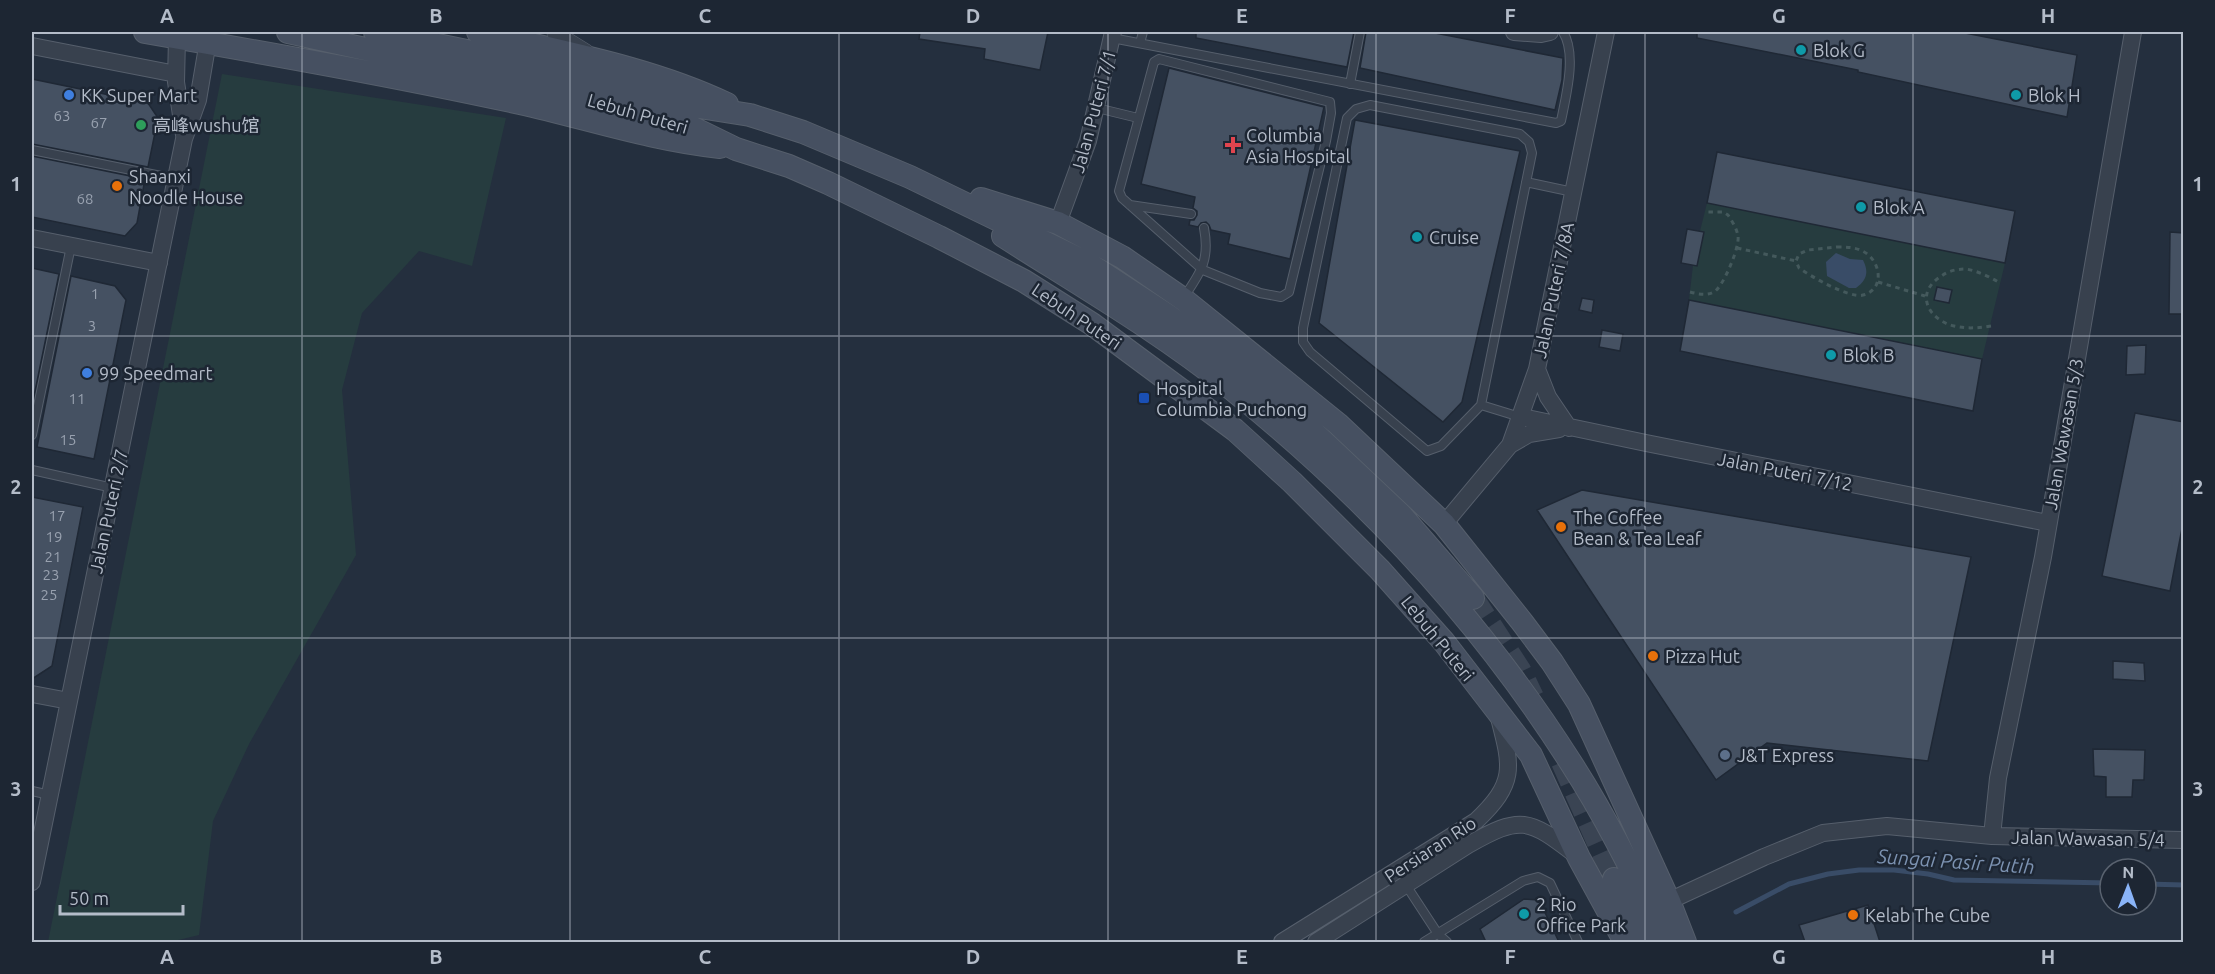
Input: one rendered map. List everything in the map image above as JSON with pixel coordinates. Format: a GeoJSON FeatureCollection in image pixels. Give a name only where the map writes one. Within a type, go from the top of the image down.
{"type":"FeatureCollection","features":[{"type":"Feature","properties":{"kind":"main road"},"geometry":{"type":"LineString","coordinates":[[145,32],[177,37],[209,36],[273,53],[522,104],[685,144],[736,149]]}},
{"type":"Feature","properties":{"kind":"main road"},"geometry":{"type":"LineString","coordinates":[[261,32],[273,53]]}},
{"type":"Feature","properties":{"kind":"main road","name":"Lebuh Puteri"},"geometry":{"type":"LineString","coordinates":[[288,32],[750,115],[803,132],[910,177]]}},
{"type":"Feature","properties":{"kind":"main road","name":"Lebuh Puteri"},"geometry":{"type":"LineString","coordinates":[[375,32],[536,76],[691,127],[736,149],[789,166],[828,183],[1024,281],[1092,324],[1159,372],[1235,430],[1292,482],[1380,570],[1444,642],[1531,755],[1579,858],[1625,942]]}},
{"type":"Feature","properties":{"kind":"main road"},"geometry":{"type":"LineString","coordinates":[[478,32],[506,34],[695,89],[750,115]]}},
{"type":"Feature","properties":{"kind":"main road"},"geometry":{"type":"LineString","coordinates":[[910,177],[1058,223],[1122,257],[1183,298],[1338,424],[1444,524],[1552,662],[1578,704],[1674,942]]}},
{"type":"Feature","properties":{"kind":"main road"},"geometry":{"type":"LineString","coordinates":[[910,177],[1089,264],[1179,323],[1243,371],[1310,429],[1401,515],[1473,598]]}},
{"type":"Feature","properties":{"kind":"main road"},"geometry":{"type":"LineString","coordinates":[[910,177],[1153,332],[1232,389],[1297,444],[1373,516],[1483,638],[1571,762],[1597,807],[1685,942]]}},
{"type":"Feature","properties":{"kind":"main road"},"geometry":{"type":"LineString","coordinates":[[1614,879],[1643,942]]}},
{"type":"Feature","properties":{"kind":"main road"},"geometry":{"type":"LineString","coordinates":[[1660,905],[1666,942]]}},
{"type":"Feature","properties":{"kind":"street"},"geometry":{"type":"LineString","coordinates":[[557,32],[564,41],[590,58]]}},
{"type":"Feature","properties":{"kind":"street"},"geometry":{"type":"LineString","coordinates":[[1514,32],[1541,34],[1550,32]]}},
{"type":"Feature","properties":{"kind":"street","name":"Jalan Puteri 7/8A"},"geometry":{"type":"LineString","coordinates":[[1444,524],[1510,446],[1522,417],[1537,369],[1606,32]]}},
{"type":"Feature","properties":{"kind":"street","name":"Jalan Wawasan 5/3"},"geometry":{"type":"LineString","coordinates":[[1992,836],[1998,778],[2048,523],[2133,32]]}},
{"type":"Feature","properties":{"kind":"street","name":"Jalan Puteri 7/1"},"geometry":{"type":"LineString","coordinates":[[1058,223],[1085,152],[1113,35]]}},
{"type":"Feature","properties":{"kind":"street","name":"Jalan Puteri 2/7"},"geometry":{"type":"LineString","coordinates":[[32,882],[184,139],[198,99],[209,36]]}},
{"type":"Feature","properties":{"kind":"street","name":"Jalan Puteri 2/7"},"geometry":{"type":"LineString","coordinates":[[177,37],[176,74],[184,139]]}},
{"type":"Feature","properties":{"kind":"street"},"geometry":{"type":"LineString","coordinates":[[32,46],[176,74]]}},
{"type":"Feature","properties":{"kind":"street"},"geometry":{"type":"LineString","coordinates":[[32,238],[159,264]]}},
{"type":"Feature","properties":{"kind":"street"},"geometry":{"type":"LineString","coordinates":[[1510,446],[1529,434],[1569,428],[1548,397],[1537,369]]}},
{"type":"Feature","properties":{"kind":"street","name":"Jalan Puteri 7/12"},"geometry":{"type":"LineString","coordinates":[[1522,417],[2048,523]]}},
{"type":"Feature","properties":{"kind":"street"},"geometry":{"type":"LineString","coordinates":[[32,694],[69,701]]}},
{"type":"Feature","properties":{"kind":"street","name":"Persiaran Rio"},"geometry":{"type":"LineString","coordinates":[[1316,942],[1476,821],[1503,792],[1509,757],[1497,713]]}},
{"type":"Feature","properties":{"kind":"street","name":"Persiaran Rio"},"geometry":{"type":"LineString","coordinates":[[1282,942],[1492,831],[1509,825],[1528,825],[1544,831],[1579,858]]}},
{"type":"Feature","properties":{"kind":"street"},"geometry":{"type":"LineString","coordinates":[[1660,905],[1764,857],[1823,833],[1887,826],[1992,836]]}},
{"type":"Feature","properties":{"kind":"street","name":"Jalan Wawasan 5/4"},"geometry":{"type":"LineString","coordinates":[[1992,836],[2184,840]]}},
{"type":"Feature","properties":{"kind":"lane"},"geometry":{"type":"LineString","coordinates":[[1140,43],[1143,32]]}},
{"type":"Feature","properties":{"kind":"lane"},"geometry":{"type":"LineString","coordinates":[[1350,84],[1360,32]]}},
{"type":"Feature","properties":{"kind":"lane"},"geometry":{"type":"LineString","coordinates":[[1113,35],[1140,43],[1556,123],[1561,121],[1571,56],[1567,38],[1563,32]]}},
{"type":"Feature","properties":{"kind":"lane"},"geometry":{"type":"LineString","coordinates":[[1159,59],[1330,102],[1331,113],[1326,141],[1289,292],[1281,297],[1267,295],[1203,270],[1130,205],[1122,198],[1119,191],[1154,62],[1159,59]]}},
{"type":"Feature","properties":{"kind":"lane"},"geometry":{"type":"LineString","coordinates":[[1370,105],[1520,134],[1529,142],[1532,153],[1480,405],[1441,446],[1427,451],[1310,352],[1303,342],[1347,118],[1356,109],[1370,105]]}},
{"type":"Feature","properties":{"kind":"lane"},"geometry":{"type":"LineString","coordinates":[[1097,108],[1138,118]]}},
{"type":"Feature","properties":{"kind":"lane"},"geometry":{"type":"LineString","coordinates":[[32,150],[176,179]]}},
{"type":"Feature","properties":{"kind":"lane"},"geometry":{"type":"LineString","coordinates":[[1526,183],[1573,192]]}},
{"type":"Feature","properties":{"kind":"lane"},"geometry":{"type":"LineString","coordinates":[[1130,205],[1191,213]]}},
{"type":"Feature","properties":{"kind":"lane"},"geometry":{"type":"LineString","coordinates":[[1183,298],[1203,270],[1206,240],[1204,228]]}},
{"type":"Feature","properties":{"kind":"lane"},"geometry":{"type":"LineString","coordinates":[[32,435],[71,246]]}},
{"type":"Feature","properties":{"kind":"lane"},"geometry":{"type":"LineString","coordinates":[[1480,405],[1522,417]]}},
{"type":"Feature","properties":{"kind":"lane"},"geometry":{"type":"LineString","coordinates":[[32,470],[113,488]]}},
{"type":"Feature","properties":{"kind":"lane"},"geometry":{"type":"LineString","coordinates":[[32,791],[50,795]]}},
{"type":"Feature","properties":{"kind":"lane"},"geometry":{"type":"LineString","coordinates":[[1424,942],[1523,881],[1538,877],[1550,883],[1578,942]]}},
{"type":"Feature","properties":{"kind":"lane"},"geometry":{"type":"LineString","coordinates":[[1401,878],[1438,933],[1447,942]]}},
{"type":"Feature","properties":{"kind":"path"},"geometry":{"type":"LineString","coordinates":[[1690,292],[1708,294],[1715,291],[1722,283],[1737,248],[1738,237],[1728,215],[1723,212],[1705,212]]}},
{"type":"Feature","properties":{"kind":"path"},"geometry":{"type":"LineString","coordinates":[[1837,247],[1862,250],[1874,259],[1878,269],[1878,282],[1863,295],[1851,295],[1806,273],[1799,268],[1796,261],[1799,254],[1808,250],[1837,247]]}},
{"type":"Feature","properties":{"kind":"path"},"geometry":{"type":"LineString","coordinates":[[1737,248],[1796,261]]}},
{"type":"Feature","properties":{"kind":"path"},"geometry":{"type":"LineString","coordinates":[[1991,326],[1967,329],[1941,321],[1927,307],[1926,297],[1928,288],[1938,278],[1952,270],[1967,269],[1984,274],[2000,283]]}},
{"type":"Feature","properties":{"kind":"path"},"geometry":{"type":"LineString","coordinates":[[1878,282],[1926,297]]}},
{"type":"Feature","properties":{"kind":"green space"},"geometry":{"type":"Polygon","coordinates":[[[222,74],[506,118],[472,266],[419,251],[362,313],[342,390],[356,555],[249,744],[213,821],[199,935],[170,942],[48,942],[222,74]]]}},
{"type":"Feature","properties":{"kind":"green space"},"geometry":{"type":"Polygon","coordinates":[[[1707,203],[2005,263],[1982,359],[1689,300],[1693,265],[1697,266],[1704,232],[1700,231],[1707,203]]]}},
{"type":"Feature","properties":{"kind":"water"},"geometry":{"type":"Polygon","coordinates":[[[1836,253],[1850,259],[1863,260],[1866,276],[1856,288],[1849,288],[1827,276],[1826,262],[1836,253]]]}},
{"type":"Feature","properties":{"kind":"building"},"geometry":{"type":"Polygon","coordinates":[[[920,32],[1048,32],[1040,70],[984,59],[985,49],[919,39],[920,32]]]}},
{"type":"Feature","properties":{"kind":"building"},"geometry":{"type":"Polygon","coordinates":[[[1196,32],[1354,32],[1347,67],[1196,38],[1196,32]]]}},
{"type":"Feature","properties":{"kind":"building"},"geometry":{"type":"Polygon","coordinates":[[[1366,32],[1430,32],[1563,58],[1562,80],[1555,110],[1360,68],[1366,32]]]}},
{"type":"Feature","properties":{"kind":"building","name":"Blok H"},"geometry":{"type":"Polygon","coordinates":[[[1697,32],[1960,32],[2077,55],[2067,117],[1858,72],[1858,70],[1697,38],[1697,32]]]}},
{"type":"Feature","properties":{"kind":"building","name":"Columbia Asia Hospital"},"geometry":{"type":"Polygon","coordinates":[[[1169,68],[1324,107],[1290,259],[1228,244],[1230,234],[1211,230],[1206,222],[1201,223],[1198,227],[1189,225],[1190,220],[1194,220],[1197,215],[1197,211],[1193,208],[1195,197],[1141,184],[1169,68]]]}},
{"type":"Feature","properties":{"kind":"building"},"geometry":{"type":"Polygon","coordinates":[[[32,79],[148,103],[158,118],[148,167],[32,144],[32,79]]]}},
{"type":"Feature","properties":{"kind":"building","name":"Cruise"},"geometry":{"type":"Polygon","coordinates":[[[1355,120],[1520,151],[1462,402],[1443,422],[1319,323],[1355,120]]]}},
{"type":"Feature","properties":{"kind":"building","name":"Blok A"},"geometry":{"type":"Polygon","coordinates":[[[1717,152],[2015,211],[2005,263],[1707,203],[1717,152]]]}},
{"type":"Feature","properties":{"kind":"building"},"geometry":{"type":"Polygon","coordinates":[[[32,156],[145,179],[137,223],[125,236],[32,217],[32,156]]]}},
{"type":"Feature","properties":{"kind":"building"},"geometry":{"type":"Polygon","coordinates":[[[1687,229],[1704,232],[1697,266],[1681,263],[1687,229]]]}},
{"type":"Feature","properties":{"kind":"building"},"geometry":{"type":"Polygon","coordinates":[[[2170,232],[2184,233],[2184,314],[2169,314],[2170,232]]]}},
{"type":"Feature","properties":{"kind":"building"},"geometry":{"type":"Polygon","coordinates":[[[32,268],[59,274],[32,406],[32,268]]]}},
{"type":"Feature","properties":{"kind":"building"},"geometry":{"type":"Polygon","coordinates":[[[71,276],[115,286],[126,300],[94,459],[37,447],[71,276]]]}},
{"type":"Feature","properties":{"kind":"building"},"geometry":{"type":"Polygon","coordinates":[[[1937,287],[1952,290],[1949,303],[1934,300],[1937,287]]]}},
{"type":"Feature","properties":{"kind":"building"},"geometry":{"type":"Polygon","coordinates":[[[1582,298],[1594,300],[1592,313],[1579,310],[1582,298]]]}},
{"type":"Feature","properties":{"kind":"building","name":"Blok B"},"geometry":{"type":"Polygon","coordinates":[[[1689,300],[1982,359],[1973,411],[1680,351],[1689,300]]]}},
{"type":"Feature","properties":{"kind":"building"},"geometry":{"type":"Polygon","coordinates":[[[1602,330],[1623,334],[1620,351],[1599,347],[1602,330]]]}},
{"type":"Feature","properties":{"kind":"building"},"geometry":{"type":"Polygon","coordinates":[[[2146,345],[2145,374],[2126,375],[2127,346],[2146,345]]]}},
{"type":"Feature","properties":{"kind":"building"},"geometry":{"type":"Polygon","coordinates":[[[2135,413],[2184,422],[2184,518],[2170,591],[2102,576],[2135,413]]]}},
{"type":"Feature","properties":{"kind":"building"},"geometry":{"type":"Polygon","coordinates":[[[1582,490],[1971,557],[1928,761],[1767,743],[1716,780],[1537,510],[1582,490]]]}},
{"type":"Feature","properties":{"kind":"building"},"geometry":{"type":"Polygon","coordinates":[[[32,497],[83,507],[52,666],[32,679],[32,497]]]}},
{"type":"Feature","properties":{"kind":"building"},"geometry":{"type":"Polygon","coordinates":[[[2113,661],[2144,663],[2145,681],[2113,679],[2113,661]]]}},
{"type":"Feature","properties":{"kind":"building"},"geometry":{"type":"Polygon","coordinates":[[[2093,749],[2145,750],[2144,780],[2133,780],[2132,797],[2106,797],[2106,777],[2094,776],[2093,749]]]}},
{"type":"Feature","properties":{"kind":"building","name":"2 Rio Office Park"},"geometry":{"type":"Polygon","coordinates":[[[1524,899],[1539,900],[1559,942],[1486,942],[1480,929],[1524,899]]]}},
{"type":"Feature","properties":{"kind":"building","name":"Kelab The Cube"},"geometry":{"type":"Polygon","coordinates":[[[1868,905],[1880,942],[1805,942],[1799,925],[1868,905]]]}},
{"type":"Feature","properties":{"kind":"waterway","name":"Sungai Pasir Putih"},"geometry":{"type":"LineString","coordinates":[[1736,912],[1789,884],[1828,874],[1859,870],[1894,870],[1954,880],[2098,883]]}},
{"type":"Feature","properties":{"kind":"waterway","name":"Sungai Pasir Putih"},"geometry":{"type":"LineString","coordinates":[[2158,884],[2184,885]]}},
{"type":"Feature","properties":{"kind":"tunnel"},"geometry":{"type":"LineString","coordinates":[[1473,598],[1520,670],[1533,697]]}},
{"type":"Feature","properties":{"kind":"tunnel"},"geometry":{"type":"LineString","coordinates":[[1562,762],[1614,879]]}},
{"type":"Feature","properties":{"kind":"place","name":"Blok G"},"geometry":{"type":"Point","coordinates":[1801,50]}},
{"type":"Feature","properties":{"kind":"place","name":"KK Super Mart"},"geometry":{"type":"Point","coordinates":[69,95]}},
{"type":"Feature","properties":{"kind":"place","name":"Blok H"},"geometry":{"type":"Point","coordinates":[2016,95]}},
{"type":"Feature","properties":{"kind":"place","name":"高峰wushu馆"},"geometry":{"type":"Point","coordinates":[141,125]}},
{"type":"Feature","properties":{"kind":"place","name":"Columbia Asia Hospital"},"geometry":{"type":"Point","coordinates":[1233,145]}},
{"type":"Feature","properties":{"kind":"place","name":"Shaanxi Noodle House"},"geometry":{"type":"Point","coordinates":[117,186]}},
{"type":"Feature","properties":{"kind":"place","name":"Blok A"},"geometry":{"type":"Point","coordinates":[1861,207]}},
{"type":"Feature","properties":{"kind":"place","name":"Cruise"},"geometry":{"type":"Point","coordinates":[1417,237]}},
{"type":"Feature","properties":{"kind":"place","name":"Blok B"},"geometry":{"type":"Point","coordinates":[1831,355]}},
{"type":"Feature","properties":{"kind":"place","name":"99 Speedmart"},"geometry":{"type":"Point","coordinates":[87,373]}},
{"type":"Feature","properties":{"kind":"place","name":"Hospital Columbia Puchong"},"geometry":{"type":"Point","coordinates":[1144,398]}},
{"type":"Feature","properties":{"kind":"place","name":"The Coffee Bean & Tea Leaf"},"geometry":{"type":"Point","coordinates":[1561,527]}},
{"type":"Feature","properties":{"kind":"place","name":"Pizza Hut"},"geometry":{"type":"Point","coordinates":[1653,656]}},
{"type":"Feature","properties":{"kind":"place","name":"J&T Express"},"geometry":{"type":"Point","coordinates":[1725,755]}},
{"type":"Feature","properties":{"kind":"place","name":"2 Rio Office Park"},"geometry":{"type":"Point","coordinates":[1524,914]}},
{"type":"Feature","properties":{"kind":"place","name":"Kelab The Cube"},"geometry":{"type":"Point","coordinates":[1853,915]}}]}
